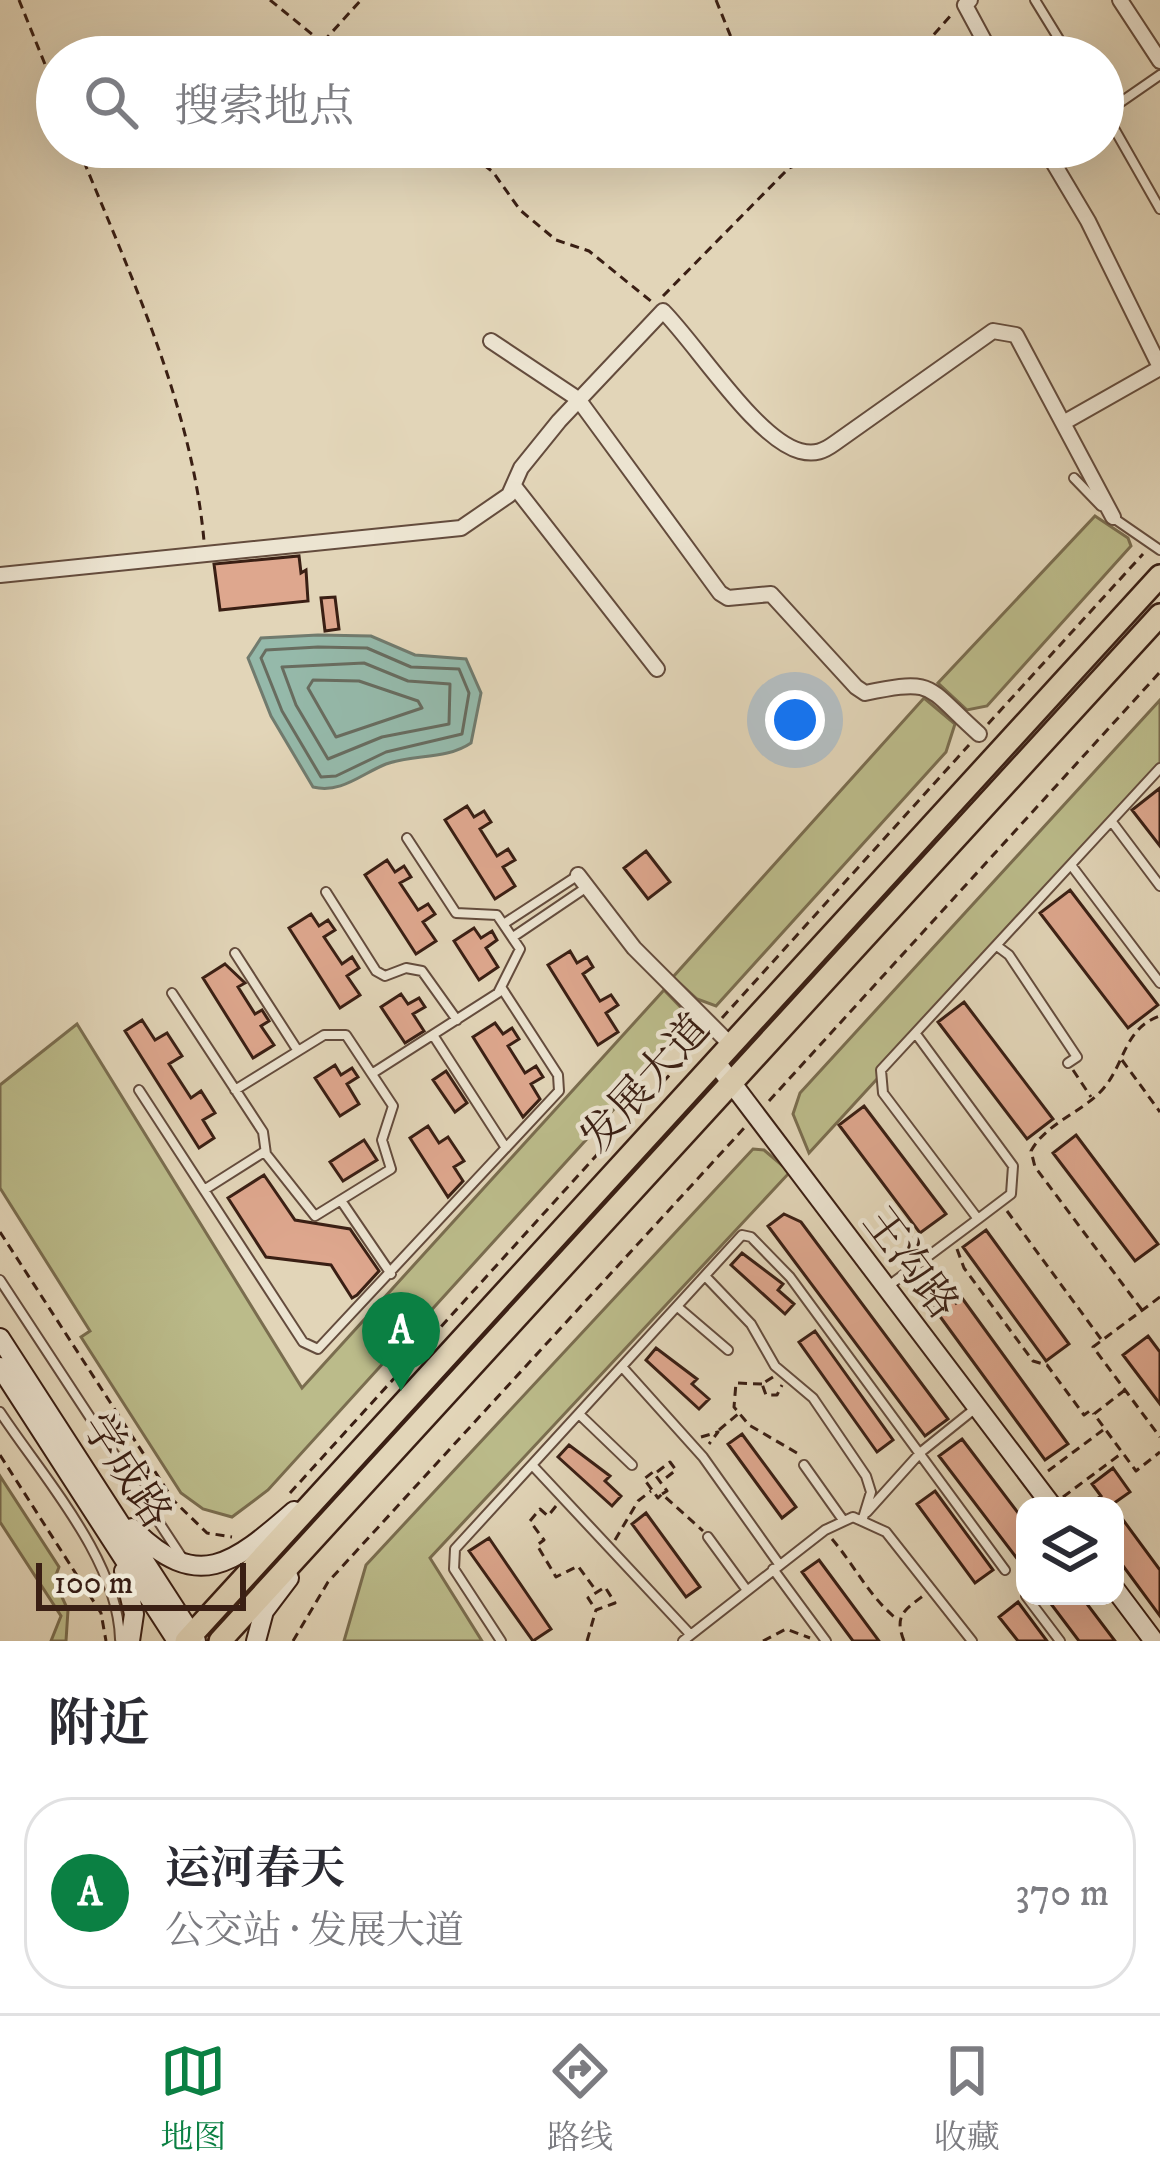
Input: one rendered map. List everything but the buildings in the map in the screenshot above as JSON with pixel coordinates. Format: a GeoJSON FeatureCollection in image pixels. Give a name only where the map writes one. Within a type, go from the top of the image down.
{"type":"FeatureCollection","features":[{"type":"Feature","properties":{"kind":"main road","name":"发展大道"},"geometry":{"type":"LineString","coordinates":[[188,1639],[1160,576]]}},
{"type":"Feature","properties":{"kind":"main road","name":"发展大道"},"geometry":{"type":"LineString","coordinates":[[220,1641],[1160,615]]}},
{"type":"Feature","properties":{"kind":"main road","name":"王沟路"},"geometry":{"type":"LineString","coordinates":[[723,1053],[730,1081],[1045,1497]]}},
{"type":"Feature","properties":{"kind":"main road","name":"学成路"},"geometry":{"type":"LineString","coordinates":[[0,1337],[100,1508]]}},
{"type":"Feature","properties":{"kind":"main road","name":"学成路"},"geometry":{"type":"LineString","coordinates":[[0,1367],[188,1639]]}},
{"type":"Feature","properties":{"kind":"main road"},"geometry":{"type":"LineString","coordinates":[[100,1508],[161,1557],[202,1569],[230,1560],[325,1484]]}},
{"type":"Feature","properties":{"kind":"main road"},"geometry":{"type":"LineString","coordinates":[[256,1641],[264,1611],[345,1504]]}},
{"type":"Feature","properties":{"kind":"main road"},"geometry":{"type":"LineString","coordinates":[[100,1508],[125,1574],[134,1614],[125,1640]]}},
{"type":"Feature","properties":{"kind":"main road"},"geometry":{"type":"LineString","coordinates":[[1124,1601],[1154,1641]]}},
{"type":"Feature","properties":{"kind":"street"},"geometry":{"type":"LineString","coordinates":[[1120,0],[1160,61]]}},
{"type":"Feature","properties":{"kind":"street"},"geometry":{"type":"LineString","coordinates":[[967,2],[981,36]]}},
{"type":"Feature","properties":{"kind":"street"},"geometry":{"type":"LineString","coordinates":[[1056,168],[1088,221],[1160,368],[1063,423]]}},
{"type":"Feature","properties":{"kind":"street"},"geometry":{"type":"LineString","coordinates":[[0,575],[461,528],[497,506],[514,486],[521,468],[578,399],[663,311],[762,423],[801,452],[823,452],[993,331],[1016,335],[1113,518]]}},
{"type":"Feature","properties":{"kind":"street"},"geometry":{"type":"LineString","coordinates":[[491,341],[578,399],[720,593],[728,598],[771,594],[856,687],[865,693],[906,681],[922,684],[979,734]]}},
{"type":"Feature","properties":{"kind":"street"},"geometry":{"type":"LineString","coordinates":[[514,486],[657,669]]}},
{"type":"Feature","properties":{"kind":"street"},"geometry":{"type":"LineString","coordinates":[[582,881],[634,948],[712,1028],[723,1053]]}},
{"type":"Feature","properties":{"kind":"lane"},"geometry":{"type":"LineString","coordinates":[[1035,0],[1057,36]]}},
{"type":"Feature","properties":{"kind":"lane"},"geometry":{"type":"LineString","coordinates":[[1124,98],[1160,76]]}},
{"type":"Feature","properties":{"kind":"lane"},"geometry":{"type":"LineString","coordinates":[[1124,146],[1160,209]]}},
{"type":"Feature","properties":{"kind":"lane"},"geometry":{"type":"LineString","coordinates":[[1074,478],[1113,518],[1156,547]]}},
{"type":"Feature","properties":{"kind":"lane"},"geometry":{"type":"LineString","coordinates":[[978,1220],[880,1087],[881,1070],[1160,768]]}},
{"type":"Feature","properties":{"kind":"lane"},"geometry":{"type":"LineString","coordinates":[[1112,821],[1160,886]]}},
{"type":"Feature","properties":{"kind":"lane"},"geometry":{"type":"LineString","coordinates":[[373,1073],[502,987],[519,955],[505,923],[490,913],[460,916],[407,838]]}},
{"type":"Feature","properties":{"kind":"lane"},"geometry":{"type":"LineString","coordinates":[[1071,866],[1160,983]]}},
{"type":"Feature","properties":{"kind":"lane"},"geometry":{"type":"LineString","coordinates":[[505,923],[582,881]]}},
{"type":"Feature","properties":{"kind":"lane"},"geometry":{"type":"LineString","coordinates":[[513,937],[582,881]]}},
{"type":"Feature","properties":{"kind":"lane"},"geometry":{"type":"LineString","coordinates":[[326,892],[376,971],[385,976],[406,968],[422,971],[457,1020]]}},
{"type":"Feature","properties":{"kind":"lane"},"geometry":{"type":"LineString","coordinates":[[997,946],[1009,955],[1077,1057],[1068,1063]]}},
{"type":"Feature","properties":{"kind":"lane"},"geometry":{"type":"LineString","coordinates":[[235,953],[298,1051]]}},
{"type":"Feature","properties":{"kind":"lane"},"geometry":{"type":"LineString","coordinates":[[139,1090],[311,1349],[326,1344],[559,1091],[561,1080],[502,987]]}},
{"type":"Feature","properties":{"kind":"lane"},"geometry":{"type":"LineString","coordinates":[[172,993],[263,1132],[264,1151],[315,1216],[391,1168],[382,1140],[393,1106],[352,1040],[338,1032],[236,1090]]}},
{"type":"Feature","properties":{"kind":"lane"},"geometry":{"type":"LineString","coordinates":[[887,1288],[1001,1203],[1013,1187],[1008,1156],[916,1034]]}},
{"type":"Feature","properties":{"kind":"lane"},"geometry":{"type":"LineString","coordinates":[[433,1035],[506,1148]]}},
{"type":"Feature","properties":{"kind":"lane"},"geometry":{"type":"LineString","coordinates":[[204,1190],[264,1151]]}},
{"type":"Feature","properties":{"kind":"lane"},"geometry":{"type":"LineString","coordinates":[[342,1202],[391,1274]]}},
{"type":"Feature","properties":{"kind":"lane"},"geometry":{"type":"LineString","coordinates":[[501,1641],[454,1569],[452,1556],[680,1309],[735,1240],[751,1237],[790,1277],[1005,1570]]}},
{"type":"Feature","properties":{"kind":"lane"},"geometry":{"type":"LineString","coordinates":[[706,1277],[751,1324],[775,1366],[813,1398],[866,1476],[872,1492],[863,1518]]}},
{"type":"Feature","properties":{"kind":"lane"},"geometry":{"type":"LineString","coordinates":[[0,1280],[189,1567]]}},
{"type":"Feature","properties":{"kind":"lane"},"geometry":{"type":"LineString","coordinates":[[680,1309],[728,1350]]}},
{"type":"Feature","properties":{"kind":"lane"},"geometry":{"type":"LineString","coordinates":[[624,1369],[695,1448],[826,1641]]}},
{"type":"Feature","properties":{"kind":"lane"},"geometry":{"type":"LineString","coordinates":[[863,1518],[918,1454],[977,1407]]}},
{"type":"Feature","properties":{"kind":"lane"},"geometry":{"type":"LineString","coordinates":[[0,1412],[105,1571],[125,1640]]}},
{"type":"Feature","properties":{"kind":"lane"},"geometry":{"type":"LineString","coordinates":[[580,1415],[632,1465]]}},
{"type":"Feature","properties":{"kind":"lane"},"geometry":{"type":"LineString","coordinates":[[804,1465],[843,1520]]}},
{"type":"Feature","properties":{"kind":"lane"},"geometry":{"type":"LineString","coordinates":[[533,1466],[614,1550],[686,1637],[824,1530],[843,1520],[863,1518],[886,1532],[972,1641]]}},
{"type":"Feature","properties":{"kind":"lane"},"geometry":{"type":"LineString","coordinates":[[708,1537],[746,1589]]}},
{"type":"Feature","properties":{"kind":"lane"},"geometry":{"type":"LineString","coordinates":[[1033,1605],[1060,1641]]}},
{"type":"Feature","properties":{"kind":"path"},"geometry":{"type":"LineString","coordinates":[[19,0],[36,42]]}},
{"type":"Feature","properties":{"kind":"path"},"geometry":{"type":"LineString","coordinates":[[328,36],[361,0]]}},
{"type":"Feature","properties":{"kind":"path"},"geometry":{"type":"LineString","coordinates":[[716,0],[731,36]]}},
{"type":"Feature","properties":{"kind":"path"},"geometry":{"type":"LineString","coordinates":[[268,1],[313,36]]}},
{"type":"Feature","properties":{"kind":"path"},"geometry":{"type":"LineString","coordinates":[[934,36],[967,2]]}},
{"type":"Feature","properties":{"kind":"path"},"geometry":{"type":"LineString","coordinates":[[86,168],[165,374],[200,502],[205,555]]}},
{"type":"Feature","properties":{"kind":"path"},"geometry":{"type":"LineString","coordinates":[[488,168],[520,210],[556,240],[589,251],[663,311]]}},
{"type":"Feature","properties":{"kind":"path"},"geometry":{"type":"LineString","coordinates":[[663,311],[662,299],[678,278],[789,168]]}},
{"type":"Feature","properties":{"kind":"path"},"geometry":{"type":"LineString","coordinates":[[285,1499],[979,734],[1156,547]]}},
{"type":"Feature","properties":{"kind":"path"},"geometry":{"type":"LineString","coordinates":[[293,1641],[328,1582],[1160,672]]}},
{"type":"Feature","properties":{"kind":"path"},"geometry":{"type":"LineString","coordinates":[[1142,1310],[1031,1158],[1039,1139],[1092,1099],[1136,1030],[1160,1016]]}},
{"type":"Feature","properties":{"kind":"path"},"geometry":{"type":"LineString","coordinates":[[1121,1059],[1160,1112]]}},
{"type":"Feature","properties":{"kind":"path"},"geometry":{"type":"LineString","coordinates":[[1068,1063],[1092,1099]]}},
{"type":"Feature","properties":{"kind":"path"},"geometry":{"type":"LineString","coordinates":[[1001,1203],[1102,1341]]}},
{"type":"Feature","properties":{"kind":"path"},"geometry":{"type":"LineString","coordinates":[[0,1232],[189,1520],[227,1538],[250,1533]]}},
{"type":"Feature","properties":{"kind":"path"},"geometry":{"type":"LineString","coordinates":[[951,1239],[964,1268],[1034,1361],[1047,1366],[1084,1415],[1090,1410],[1094,1414],[1136,1471],[1160,1452]]}},
{"type":"Feature","properties":{"kind":"path"},"geometry":{"type":"LineString","coordinates":[[1160,1298],[1093,1347],[1160,1437]]}},
{"type":"Feature","properties":{"kind":"path"},"geometry":{"type":"LineString","coordinates":[[763,1384],[751,1379],[733,1387],[738,1414],[789,1445],[804,1465]]}},
{"type":"Feature","properties":{"kind":"path"},"geometry":{"type":"LineString","coordinates":[[1094,1414],[1125,1390]]}},
{"type":"Feature","properties":{"kind":"path"},"geometry":{"type":"LineString","coordinates":[[655,1474],[667,1491],[658,1498],[644,1479],[672,1465],[738,1414]]}},
{"type":"Feature","properties":{"kind":"path"},"geometry":{"type":"LineString","coordinates":[[1034,1483],[1104,1429]]}},
{"type":"Feature","properties":{"kind":"path"},"geometry":{"type":"LineString","coordinates":[[695,1448],[718,1432]]}},
{"type":"Feature","properties":{"kind":"path"},"geometry":{"type":"LineString","coordinates":[[1064,1497],[1122,1453]]}},
{"type":"Feature","properties":{"kind":"path"},"geometry":{"type":"LineString","coordinates":[[0,1455],[101,1613],[106,1641]]}},
{"type":"Feature","properties":{"kind":"path"},"geometry":{"type":"LineString","coordinates":[[661,1483],[676,1470],[672,1465]]}},
{"type":"Feature","properties":{"kind":"path"},"geometry":{"type":"LineString","coordinates":[[614,1550],[620,1528],[652,1490]]}},
{"type":"Feature","properties":{"kind":"path"},"geometry":{"type":"LineString","coordinates":[[662,1494],[708,1537]]}},
{"type":"Feature","properties":{"kind":"path"},"geometry":{"type":"LineString","coordinates":[[564,1498],[548,1516],[540,1509],[530,1521],[544,1540],[536,1545],[556,1577],[578,1566],[597,1592]]}},
{"type":"Feature","properties":{"kind":"path"},"geometry":{"type":"LineString","coordinates":[[824,1530],[860,1571],[872,1595],[898,1620],[904,1641]]}},
{"type":"Feature","properties":{"kind":"path"},"geometry":{"type":"LineString","coordinates":[[587,1641],[596,1610],[588,1598],[605,1587],[615,1603],[596,1610]]}},
{"type":"Feature","properties":{"kind":"path"},"geometry":{"type":"LineString","coordinates":[[898,1620],[902,1611],[931,1590]]}},
{"type":"Feature","properties":{"kind":"path"},"geometry":{"type":"LineString","coordinates":[[764,1641],[786,1629],[813,1641]]}},
{"type":"Feature","properties":{"kind":"green space"},"geometry":{"type":"Polygon","coordinates":[[[1095,516],[1128,538],[1131,546],[987,706],[967,710],[938,683],[1095,516]]]}},
{"type":"Feature","properties":{"kind":"green space"},"geometry":{"type":"Polygon","coordinates":[[[924,698],[955,724],[946,752],[716,1006],[697,999],[673,977],[924,698]]]}},
{"type":"Feature","properties":{"kind":"green space"},"geometry":{"type":"Polygon","coordinates":[[[1160,700],[1160,771],[809,1153],[793,1114],[800,1093],[1160,700]]]}},
{"type":"Feature","properties":{"kind":"green space"},"geometry":{"type":"Polygon","coordinates":[[[664,990],[694,1021],[268,1490],[232,1517],[203,1509],[181,1493],[81,1337],[90,1331],[0,1188],[0,1085],[77,1024],[302,1388],[664,990]]]}},
{"type":"Feature","properties":{"kind":"green space"},"geometry":{"type":"Polygon","coordinates":[[[753,1149],[764,1150],[790,1172],[430,1558],[482,1641],[344,1641],[366,1565],[753,1149]]]}},
{"type":"Feature","properties":{"kind":"green space"},"geometry":{"type":"Polygon","coordinates":[[[0,1476],[59,1567],[54,1580],[68,1610],[66,1641],[51,1641],[61,1616],[0,1522],[0,1476]]]}},
{"type":"Feature","properties":{"kind":"water"},"geometry":{"type":"Polygon","coordinates":[[[371,636],[415,655],[466,659],[481,693],[471,743],[451,752],[386,764],[342,785],[313,787],[271,716],[248,658],[261,638],[371,636]]]}},
{"type":"Feature","properties":{"kind":"place","name":"运河春天"},"geometry":{"type":"Point","coordinates":[401,1391]}}]}
